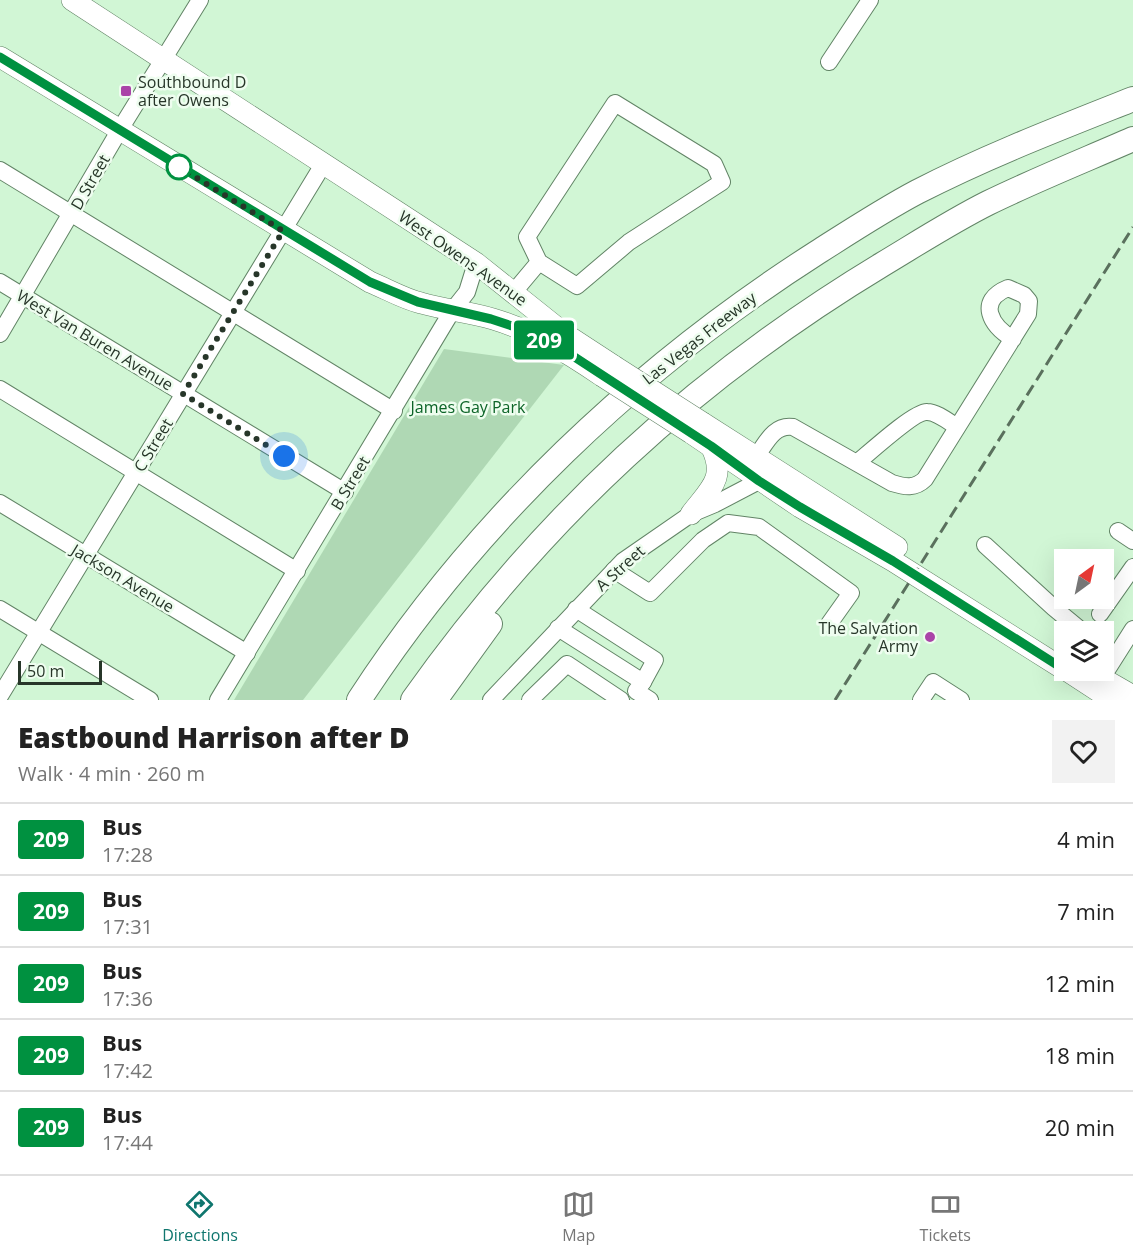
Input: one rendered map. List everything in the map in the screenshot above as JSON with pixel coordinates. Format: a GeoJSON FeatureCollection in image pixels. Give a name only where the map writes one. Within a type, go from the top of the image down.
{"type":"FeatureCollection","features":[{"type":"Feature","properties":{"kind":"highway","name":"Las Vegas Freeway"},"geometry":{"type":"LineString","coordinates":[[359,700],[450,578],[521,496],[615,405],[686,345],[798,265],[914,193],[972,165],[1133,99]]}},
{"type":"Feature","properties":{"kind":"highway"},"geometry":{"type":"LineString","coordinates":[[413,700],[460,636],[509,576],[580,499],[703,388],[824,300],[928,237],[987,203],[1133,139]]}},
{"type":"Feature","properties":{"kind":"highway"},"geometry":{"type":"LineString","coordinates":[[435,700],[508,599],[659,426]]}},
{"type":"Feature","properties":{"kind":"main road","name":"West Owens Avenue"},"geometry":{"type":"LineString","coordinates":[[82,3],[476,263],[565,333],[608,371],[1054,647]]}},
{"type":"Feature","properties":{"kind":"main road","name":"West Owens Avenue"},"geometry":{"type":"LineString","coordinates":[[0,57],[370,282],[418,302],[491,319],[537,337],[608,371]]}},
{"type":"Feature","properties":{"kind":"main road","name":"West Owens Avenue"},"geometry":{"type":"LineString","coordinates":[[697,428],[711,446],[762,468],[800,507],[893,561],[1054,662]]}},
{"type":"Feature","properties":{"kind":"main road"},"geometry":{"type":"LineString","coordinates":[[691,514],[715,481],[719,468],[717,457],[711,446]]}},
{"type":"Feature","properties":{"kind":"main road","name":"West Owens Avenue"},"geometry":{"type":"LineString","coordinates":[[1083,681],[1112,700]]}},
{"type":"Feature","properties":{"kind":"main road"},"geometry":{"type":"LineString","coordinates":[[1108,681],[1133,696]]}},
{"type":"Feature","properties":{"kind":"street","name":"D Street"},"geometry":{"type":"LineString","coordinates":[[0,334],[119,131],[200,0]]}},
{"type":"Feature","properties":{"kind":"street"},"geometry":{"type":"LineString","coordinates":[[829,62],[870,0]]}},
{"type":"Feature","properties":{"kind":"street"},"geometry":{"type":"LineString","coordinates":[[615,102],[714,164],[722,182],[629,242],[577,286],[539,262],[527,237],[615,102]]}},
{"type":"Feature","properties":{"kind":"street","name":"C Street"},"geometry":{"type":"LineString","coordinates":[[0,696],[324,163]]}},
{"type":"Feature","properties":{"kind":"street"},"geometry":{"type":"LineString","coordinates":[[0,170],[394,411]]}},
{"type":"Feature","properties":{"kind":"street"},"geometry":{"type":"LineString","coordinates":[[513,293],[539,262]]}},
{"type":"Feature","properties":{"kind":"street","name":"B Street"},"geometry":{"type":"LineString","coordinates":[[218,700],[394,411],[452,311],[467,292],[476,263]]}},
{"type":"Feature","properties":{"kind":"street","name":"West Van Buren Avenue"},"geometry":{"type":"LineString","coordinates":[[0,282],[345,492]]}},
{"type":"Feature","properties":{"kind":"street"},"geometry":{"type":"LineString","coordinates":[[762,468],[776,429],[785,426],[793,427],[892,483],[904,487],[920,484],[1013,339]]}},
{"type":"Feature","properties":{"kind":"street"},"geometry":{"type":"LineString","coordinates":[[0,389],[297,571]]}},
{"type":"Feature","properties":{"kind":"street"},"geometry":{"type":"LineString","coordinates":[[858,462],[913,417],[924,412],[931,412],[957,427]]}},
{"type":"Feature","properties":{"kind":"street","name":"A Street"},"geometry":{"type":"LineString","coordinates":[[490,700],[623,561],[691,514],[716,504],[762,468]]}},
{"type":"Feature","properties":{"kind":"street","name":"Jackson Avenue"},"geometry":{"type":"LineString","coordinates":[[0,503],[247,653]]}},
{"type":"Feature","properties":{"kind":"street"},"geometry":{"type":"LineString","coordinates":[[614,570],[650,593],[703,540],[728,523],[759,527],[851,593],[829,624]]}},
{"type":"Feature","properties":{"kind":"street"},"geometry":{"type":"LineString","coordinates":[[1118,531],[1133,541]]}},
{"type":"Feature","properties":{"kind":"street"},"geometry":{"type":"LineString","coordinates":[[985,545],[1070,621]]}},
{"type":"Feature","properties":{"kind":"street"},"geometry":{"type":"LineString","coordinates":[[1100,614],[1133,567]]}},
{"type":"Feature","properties":{"kind":"street"},"geometry":{"type":"LineString","coordinates":[[0,609],[150,700]]}},
{"type":"Feature","properties":{"kind":"street"},"geometry":{"type":"LineString","coordinates":[[576,609],[655,660],[636,692],[650,700]]}},
{"type":"Feature","properties":{"kind":"street"},"geometry":{"type":"LineString","coordinates":[[558,628],[643,682]]}},
{"type":"Feature","properties":{"kind":"street"},"geometry":{"type":"LineString","coordinates":[[1114,647],[1133,629]]}},
{"type":"Feature","properties":{"kind":"street"},"geometry":{"type":"LineString","coordinates":[[530,700],[567,664],[621,700]]}},
{"type":"Feature","properties":{"kind":"street"},"geometry":{"type":"LineString","coordinates":[[921,700],[933,682],[961,700]]}},
{"type":"Feature","properties":{"kind":"green space","name":"James Gay Park"},"geometry":{"type":"Polygon","coordinates":[[[444,349],[564,365],[303,700],[234,700],[444,349]]]}},
{"type":"Feature","properties":{"kind":"railway"},"geometry":{"type":"LineString","coordinates":[[835,700],[1133,227]]}},
{"type":"Feature","properties":{"kind":"bus line","name":"209"},"geometry":{"type":"LineString","coordinates":[[0,57],[370,282],[418,302],[512,326],[573,356],[711,446],[759,481],[893,561],[1054,663]]}},
{"type":"Feature","properties":{"kind":"place","name":"Southbound D after Owens"},"geometry":{"type":"Point","coordinates":[126,91]}},
{"type":"Feature","properties":{"kind":"place","name":"The Salvation Army"},"geometry":{"type":"Point","coordinates":[930,637]}},
{"type":"Feature","properties":{"kind":"route"},"geometry":{"type":"LineString","coordinates":[[179,167],[283,231],[183,394],[284,456]]}}]}
